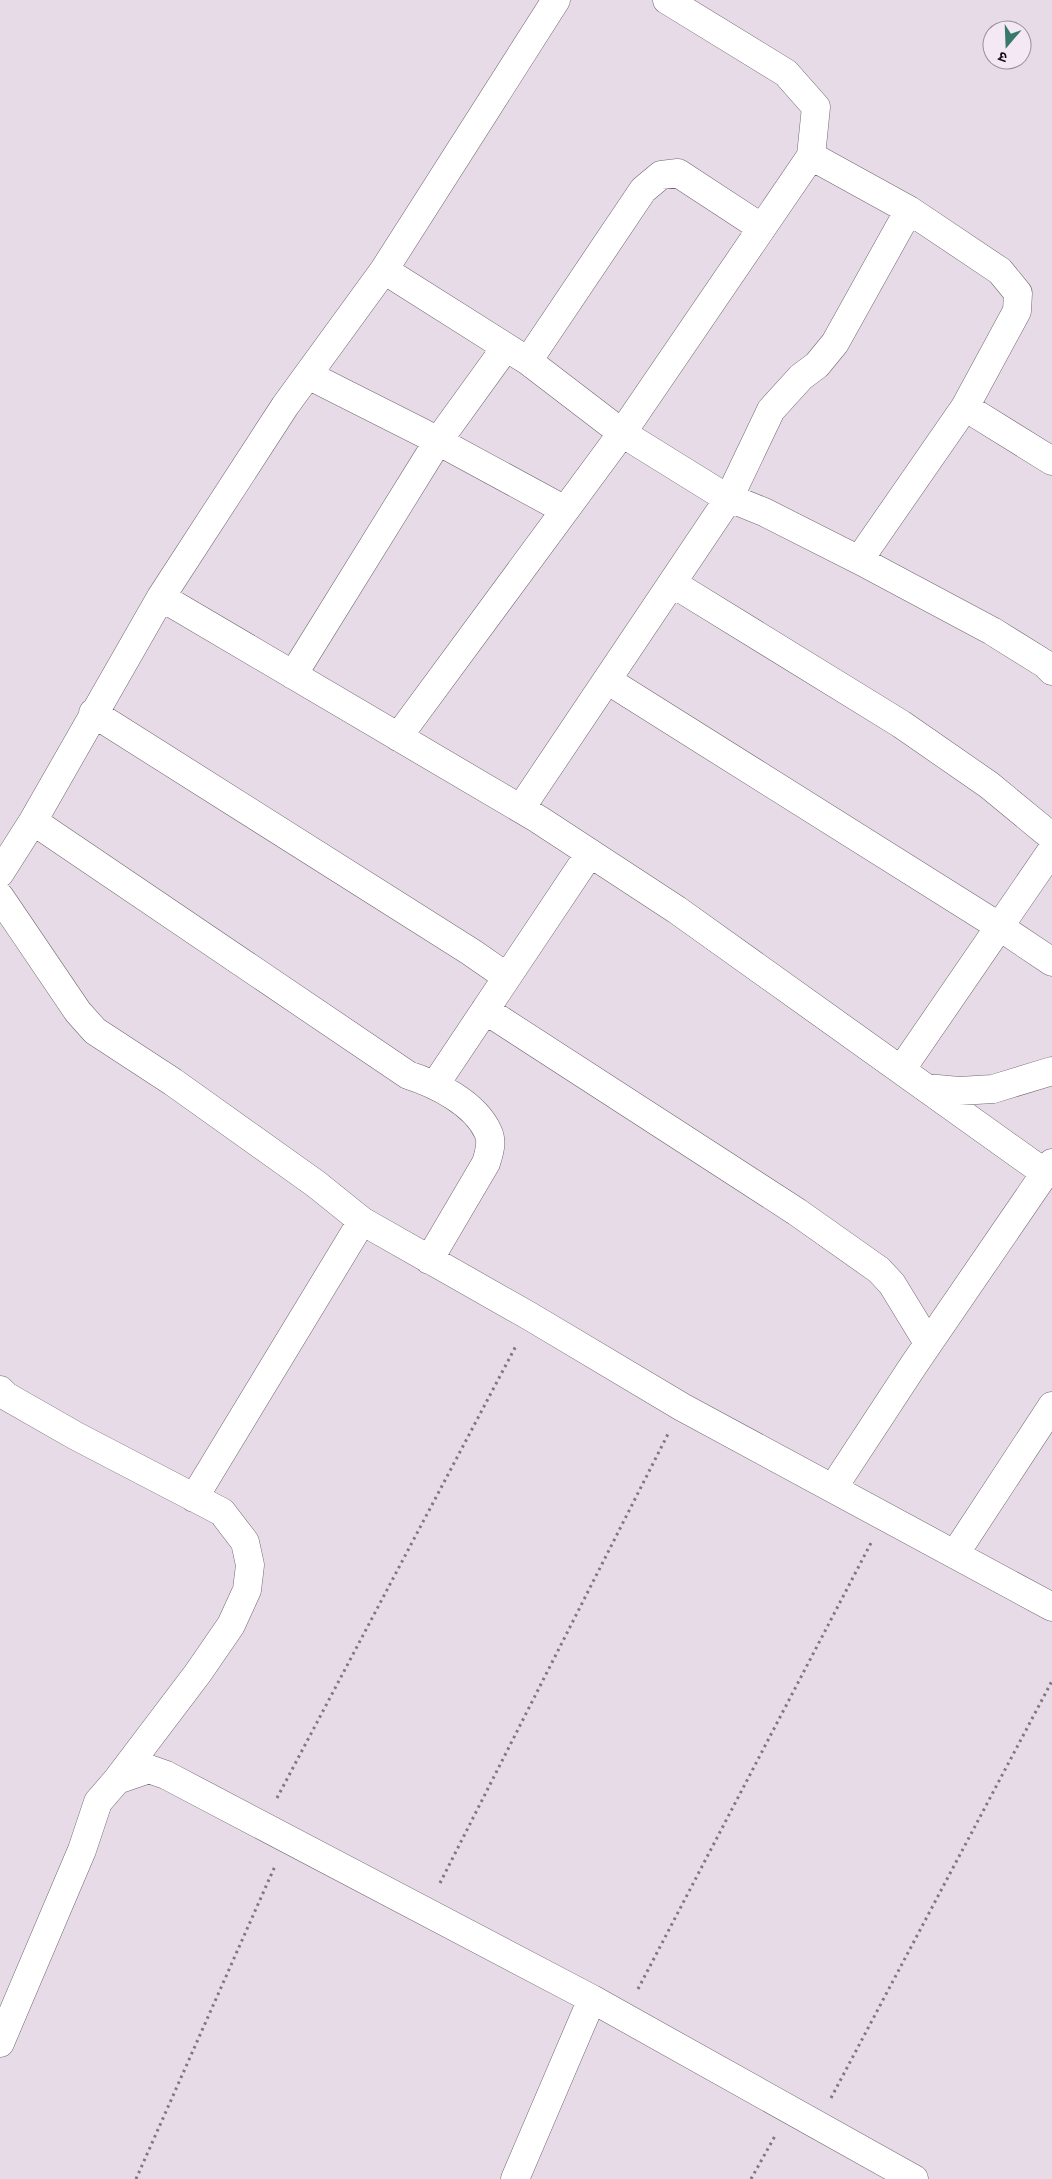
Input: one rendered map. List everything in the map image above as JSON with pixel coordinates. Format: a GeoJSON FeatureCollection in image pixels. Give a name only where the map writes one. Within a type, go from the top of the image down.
{"type":"FeatureCollection","features":[{"type":"Feature","properties":{"kind":"street"},"geometry":{"type":"LineString","coordinates":[[0,872],[33,822],[93,713],[162,598],[285,406],[384,270],[556,0]]}},
{"type":"Feature","properties":{"kind":"street"},"geometry":{"type":"LineString","coordinates":[[398,736],[622,433],[811,156],[816,107],[786,73],[667,0]]}},
{"type":"Feature","properties":{"kind":"street"},"geometry":{"type":"LineString","coordinates":[[811,156],[909,210],[1000,271],[1018,293],[1017,311],[965,407],[859,560]]}},
{"type":"Feature","properties":{"kind":"street"},"geometry":{"type":"LineString","coordinates":[[293,675],[438,441],[517,354],[642,190],[661,175],[678,173],[762,228]]}},
{"type":"Feature","properties":{"kind":"street"},"geometry":{"type":"LineString","coordinates":[[521,808],[729,498],[771,410],[800,377],[817,365],[835,343],[909,210]]}},
{"type":"Feature","properties":{"kind":"street"},"geometry":{"type":"LineString","coordinates":[[384,270],[517,354],[622,433],[680,470],[729,498],[764,512],[859,560],[992,631],[1045,664],[1052,671]]}},
{"type":"Feature","properties":{"kind":"street"},"geometry":{"type":"LineString","coordinates":[[308,375],[438,441],[565,510]]}},
{"type":"Feature","properties":{"kind":"street"},"geometry":{"type":"LineString","coordinates":[[965,407],[1052,461]]}},
{"type":"Feature","properties":{"kind":"street"},"geometry":{"type":"LineString","coordinates":[[672,583],[901,724],[989,785],[1052,837]]}},
{"type":"Feature","properties":{"kind":"street"},"geometry":{"type":"LineString","coordinates":[[162,598],[521,808],[677,910],[926,1088],[1048,1168],[928,1343],[833,1488]]}},
{"type":"Feature","properties":{"kind":"street"},"geometry":{"type":"LineString","coordinates":[[607,680],[1000,927],[1052,962]]}},
{"type":"Feature","properties":{"kind":"street"},"geometry":{"type":"LineString","coordinates":[[93,713],[463,946],[507,977]]}},
{"type":"Feature","properties":{"kind":"street"},"geometry":{"type":"LineString","coordinates":[[33,822],[408,1075],[435,1085],[460,1100],[479,1118],[489,1134],[490,1149],[486,1162],[429,1260]]}},
{"type":"Feature","properties":{"kind":"street"},"geometry":{"type":"LineString","coordinates":[[901,1070],[1052,850]]}},
{"type":"Feature","properties":{"kind":"street"},"geometry":{"type":"LineString","coordinates":[[435,1085],[590,853]]}},
{"type":"Feature","properties":{"kind":"street"},"geometry":{"type":"LineString","coordinates":[[0,898],[78,1012],[95,1031],[172,1082],[316,1184],[362,1221],[531,1317],[682,1407],[1052,1607]]}},
{"type":"Feature","properties":{"kind":"street"},"geometry":{"type":"LineString","coordinates":[[485,1010],[797,1212],[879,1270],[892,1284],[928,1343]]}},
{"type":"Feature","properties":{"kind":"street"},"geometry":{"type":"LineString","coordinates":[[926,1088],[959,1090],[993,1089],[1052,1071]]}},
{"type":"Feature","properties":{"kind":"street"},"geometry":{"type":"LineString","coordinates":[[194,1498],[362,1221]]}},
{"type":"Feature","properties":{"kind":"street"},"geometry":{"type":"LineString","coordinates":[[0,1390],[6,1396],[76,1436],[222,1512],[245,1542],[250,1565],[247,1590],[226,1633],[117,1780],[98,1802],[82,1850],[0,2043]]}},
{"type":"Feature","properties":{"kind":"street"},"geometry":{"type":"LineString","coordinates":[[955,1554],[1052,1406]]}},
{"type":"Feature","properties":{"kind":"street"},"geometry":{"type":"LineString","coordinates":[[117,1780],[149,1769],[166,1775],[592,1999],[914,2179]]}},
{"type":"Feature","properties":{"kind":"street"},"geometry":{"type":"LineString","coordinates":[[515,2179],[592,1999]]}},
{"type":"Feature","properties":{"kind":"path"},"geometry":{"type":"LineString","coordinates":[[263,1826],[531,1317]]}},
{"type":"Feature","properties":{"kind":"path"},"geometry":{"type":"LineString","coordinates":[[425,1911],[682,1407]]}},
{"type":"Feature","properties":{"kind":"path"},"geometry":{"type":"LineString","coordinates":[[623,2016],[886,1516]]}},
{"type":"Feature","properties":{"kind":"path"},"geometry":{"type":"LineString","coordinates":[[817,2125],[1052,1681]]}},
{"type":"Feature","properties":{"kind":"path"},"geometry":{"type":"LineString","coordinates":[[136,2179],[287,1839]]}},
{"type":"Feature","properties":{"kind":"path"},"geometry":{"type":"LineString","coordinates":[[751,2179],[790,2109]]}}]}
